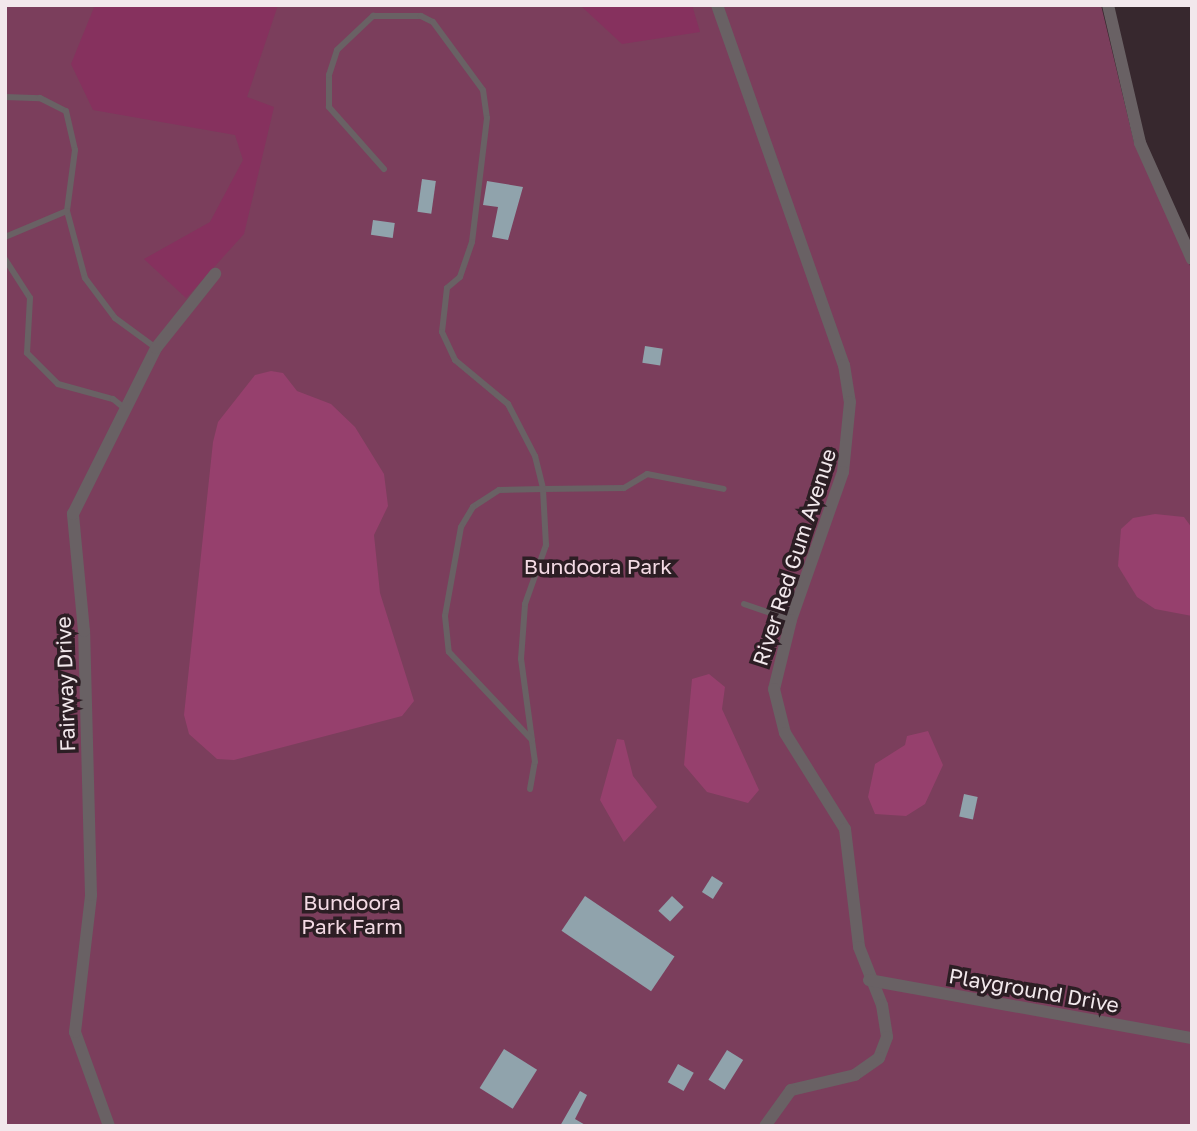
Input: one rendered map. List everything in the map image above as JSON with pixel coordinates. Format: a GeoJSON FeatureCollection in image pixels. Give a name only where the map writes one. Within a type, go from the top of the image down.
{"type":"FeatureCollection","features":[{"type":"Feature","properties":{"kind":"street","name":"River Red Gum Avenue"},"geometry":{"type":"LineString","coordinates":[[717,5],[844,365],[850,402],[843,472],[776,666],[777,712],[845,829],[859,947],[869,980],[882,1005],[887,1037],[879,1058],[855,1075],[791,1090],[765,1126]]}},
{"type":"Feature","properties":{"kind":"street"},"geometry":{"type":"LineString","coordinates":[[1108,5],[1140,143],[1192,258]]}},
{"type":"Feature","properties":{"kind":"street","name":"Fairway Drive"},"geometry":{"type":"LineString","coordinates":[[109,1126],[75,1032],[91,895],[84,631],[72,537],[73,514],[122,407],[156,348],[215,274]]}},
{"type":"Feature","properties":{"kind":"street","name":"Playground Drive"},"geometry":{"type":"LineString","coordinates":[[869,980],[1192,1038]]}},
{"type":"Feature","properties":{"kind":"lane"},"geometry":{"type":"LineString","coordinates":[[384,169],[329,107],[329,75],[337,50],[373,16],[421,16],[433,22],[483,90],[487,118],[472,242],[460,277],[447,288],[442,332],[456,360],[508,404],[535,456],[543,489],[546,545],[525,604],[522,659],[532,740],[530,789]]}},
{"type":"Feature","properties":{"kind":"lane"},"geometry":{"type":"LineString","coordinates":[[5,97],[40,98],[66,111],[75,150],[67,211],[85,278],[115,318],[156,348]]}},
{"type":"Feature","properties":{"kind":"lane"},"geometry":{"type":"LineString","coordinates":[[5,237],[67,211]]}},
{"type":"Feature","properties":{"kind":"lane"},"geometry":{"type":"LineString","coordinates":[[5,259],[30,298],[27,353],[58,384],[113,398],[122,407]]}},
{"type":"Feature","properties":{"kind":"lane"},"geometry":{"type":"LineString","coordinates":[[532,740],[456,666],[445,616],[450,562],[473,507],[499,490],[624,488],[647,474],[724,489]]}},
{"type":"Feature","properties":{"kind":"lane"},"geometry":{"type":"LineString","coordinates":[[744,604],[791,620]]}},
{"type":"Feature","properties":{"kind":"green space","name":"Bundoora Park"},"geometry":{"type":"Polygon","coordinates":[[[5,5],[1101,5],[1134,142],[1192,270],[1192,1126],[5,1126],[5,5]]]}},
{"type":"Feature","properties":{"kind":"shaded area"},"geometry":{"type":"Polygon","coordinates":[[[95,5],[278,5],[247,97],[274,107],[244,234],[186,298],[144,259],[210,222],[243,160],[235,135],[93,110],[71,64],[95,5]]]}},
{"type":"Feature","properties":{"kind":"shaded area"},"geometry":{"type":"Polygon","coordinates":[[[580,5],[692,5],[700,32],[622,44],[580,5]]]}},
{"type":"Feature","properties":{"kind":"shaded area"},"geometry":{"type":"Polygon","coordinates":[[[271,371],[283,373],[297,391],[331,404],[355,427],[384,474],[388,506],[374,535],[380,593],[414,701],[402,716],[234,760],[217,759],[189,734],[184,715],[213,442],[218,422],[255,375],[271,371]]]}},
{"type":"Feature","properties":{"kind":"shaded area"},"geometry":{"type":"Polygon","coordinates":[[[1155,514],[1184,517],[1192,528],[1192,616],[1155,609],[1137,597],[1118,566],[1121,529],[1133,518],[1155,514]]]}},
{"type":"Feature","properties":{"kind":"shaded area"},"geometry":{"type":"Polygon","coordinates":[[[709,674],[725,687],[722,709],[759,790],[748,803],[707,792],[684,765],[692,679],[709,674]]]}},
{"type":"Feature","properties":{"kind":"shaded area"},"geometry":{"type":"Polygon","coordinates":[[[928,731],[943,765],[925,804],[906,816],[875,814],[868,797],[875,764],[905,745],[907,736],[928,731]]]}},
{"type":"Feature","properties":{"kind":"shaded area"},"geometry":{"type":"Polygon","coordinates":[[[617,739],[624,740],[633,776],[657,807],[624,842],[600,800],[617,739]]]}},
{"type":"Feature","properties":{"kind":"building"},"geometry":{"type":"Polygon","coordinates":[[[422,179],[436,181],[431,214],[417,212],[422,179]]]}},
{"type":"Feature","properties":{"kind":"building"},"geometry":{"type":"Polygon","coordinates":[[[487,181],[523,187],[508,240],[492,237],[498,207],[483,205],[487,181]]]}},
{"type":"Feature","properties":{"kind":"building"},"geometry":{"type":"Polygon","coordinates":[[[373,220],[395,223],[393,238],[371,235],[373,220]]]}},
{"type":"Feature","properties":{"kind":"building"},"geometry":{"type":"Polygon","coordinates":[[[645,346],[663,349],[660,366],[642,363],[645,346]]]}},
{"type":"Feature","properties":{"kind":"building"},"geometry":{"type":"Polygon","coordinates":[[[964,794],[978,797],[973,819],[959,816],[964,794]]]}},
{"type":"Feature","properties":{"kind":"building"},"geometry":{"type":"Polygon","coordinates":[[[712,876],[723,883],[713,899],[702,892],[712,876]]]}},
{"type":"Feature","properties":{"kind":"building"},"geometry":{"type":"Polygon","coordinates":[[[585,896],[675,956],[651,991],[562,931],[585,896]]]}},
{"type":"Feature","properties":{"kind":"building"},"geometry":{"type":"Polygon","coordinates":[[[672,896],[684,907],[670,922],[658,911],[672,896]]]}},
{"type":"Feature","properties":{"kind":"building"},"geometry":{"type":"Polygon","coordinates":[[[504,1049],[537,1070],[513,1109],[480,1088],[504,1049]]]}},
{"type":"Feature","properties":{"kind":"building"},"geometry":{"type":"Polygon","coordinates":[[[727,1050],[743,1060],[725,1090],[708,1080],[727,1050]]]}},
{"type":"Feature","properties":{"kind":"building"},"geometry":{"type":"Polygon","coordinates":[[[678,1064],[694,1073],[684,1091],[668,1082],[678,1064]]]}},
{"type":"Feature","properties":{"kind":"building"},"geometry":{"type":"Polygon","coordinates":[[[580,1091],[587,1095],[575,1119],[587,1126],[560,1126],[580,1091]]]}},
{"type":"Feature","properties":{"kind":"park label","name":"Bundoora Park Farm"},"geometry":{"type":"Point","coordinates":[352,914]}}]}
